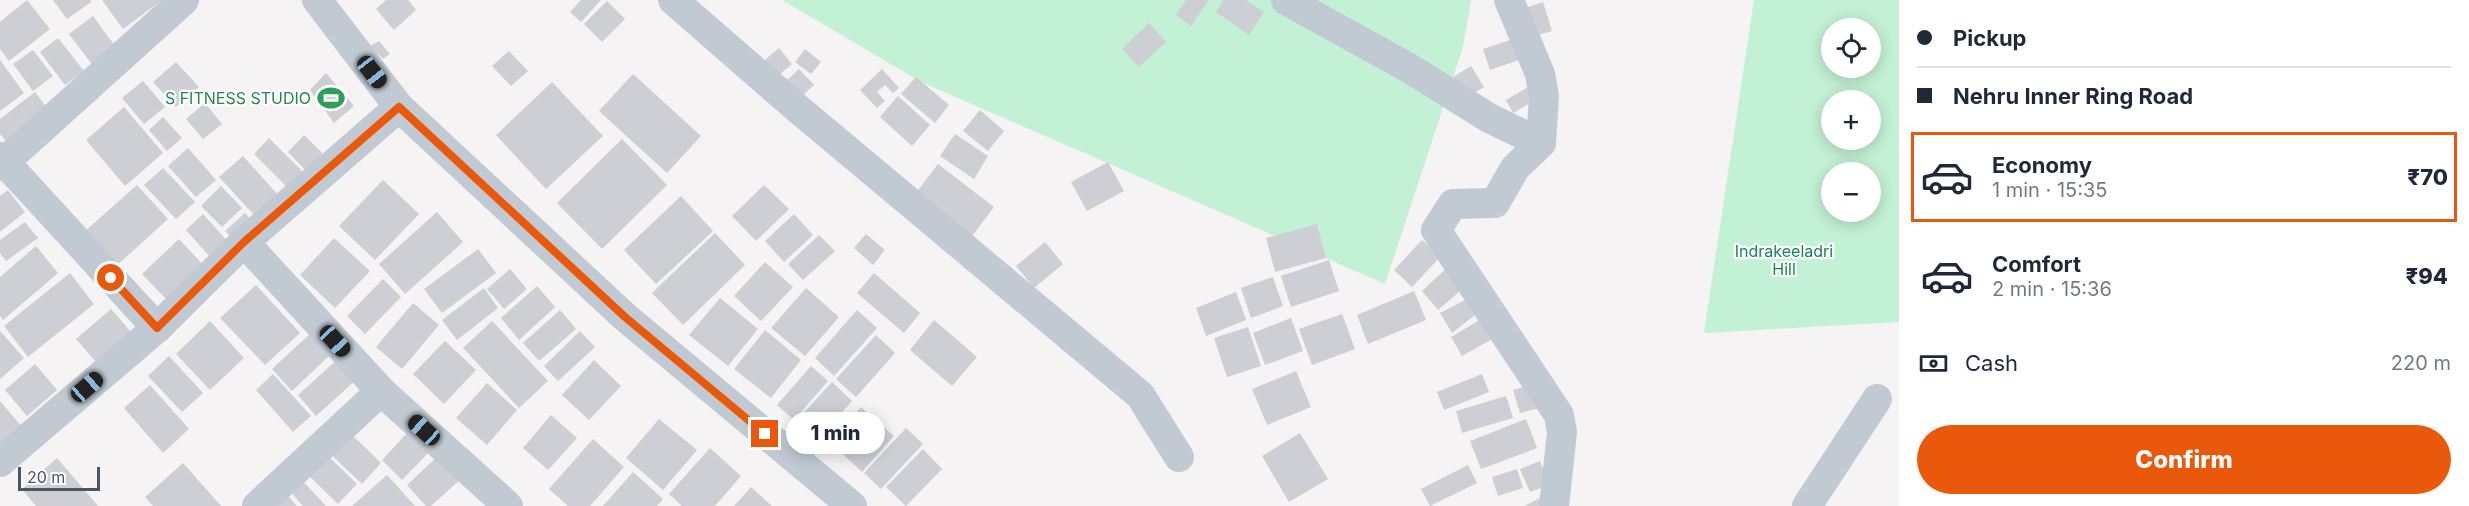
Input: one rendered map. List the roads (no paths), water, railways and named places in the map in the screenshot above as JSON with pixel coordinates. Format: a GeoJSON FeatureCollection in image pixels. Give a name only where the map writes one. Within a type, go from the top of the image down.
{"type":"FeatureCollection","features":[{"type":"Feature","properties":{"kind":"street"},"geometry":{"type":"LineString","coordinates":[[157,328],[1,162],[184,0]]}},
{"type":"Feature","properties":{"kind":"street"},"geometry":{"type":"LineString","coordinates":[[673,0],[814,123],[1140,395],[1179,457]]}},
{"type":"Feature","properties":{"kind":"street"},"geometry":{"type":"LineString","coordinates":[[1286,0],[1409,68],[1489,118],[1541,143]]}},
{"type":"Feature","properties":{"kind":"street"},"geometry":{"type":"LineString","coordinates":[[1509,0],[1540,74],[1544,96],[1541,143],[1515,168],[1495,203],[1454,204],[1436,230],[1559,415],[1562,432],[1554,506]]}},
{"type":"Feature","properties":{"kind":"street"},"geometry":{"type":"LineString","coordinates":[[319,1],[399,107],[625,317],[852,506]]}},
{"type":"Feature","properties":{"kind":"street"},"geometry":{"type":"LineString","coordinates":[[0,462],[157,328],[244,242],[399,107]]}},
{"type":"Feature","properties":{"kind":"street"},"geometry":{"type":"LineString","coordinates":[[244,242],[381,391],[492,501]]}},
{"type":"Feature","properties":{"kind":"street"},"geometry":{"type":"LineString","coordinates":[[257,506],[381,391]]}},
{"type":"Feature","properties":{"kind":"street"},"geometry":{"type":"LineString","coordinates":[[1807,506],[1877,399]]}},
{"type":"Feature","properties":{"kind":"place","name":"S FITNESS STUDIO"},"geometry":{"type":"Point","coordinates":[331,98]}},
{"type":"Feature","properties":{"kind":"park label","name":"Indrakeeladri Hill"},"geometry":{"type":"Point","coordinates":[1784,260]}}]}
